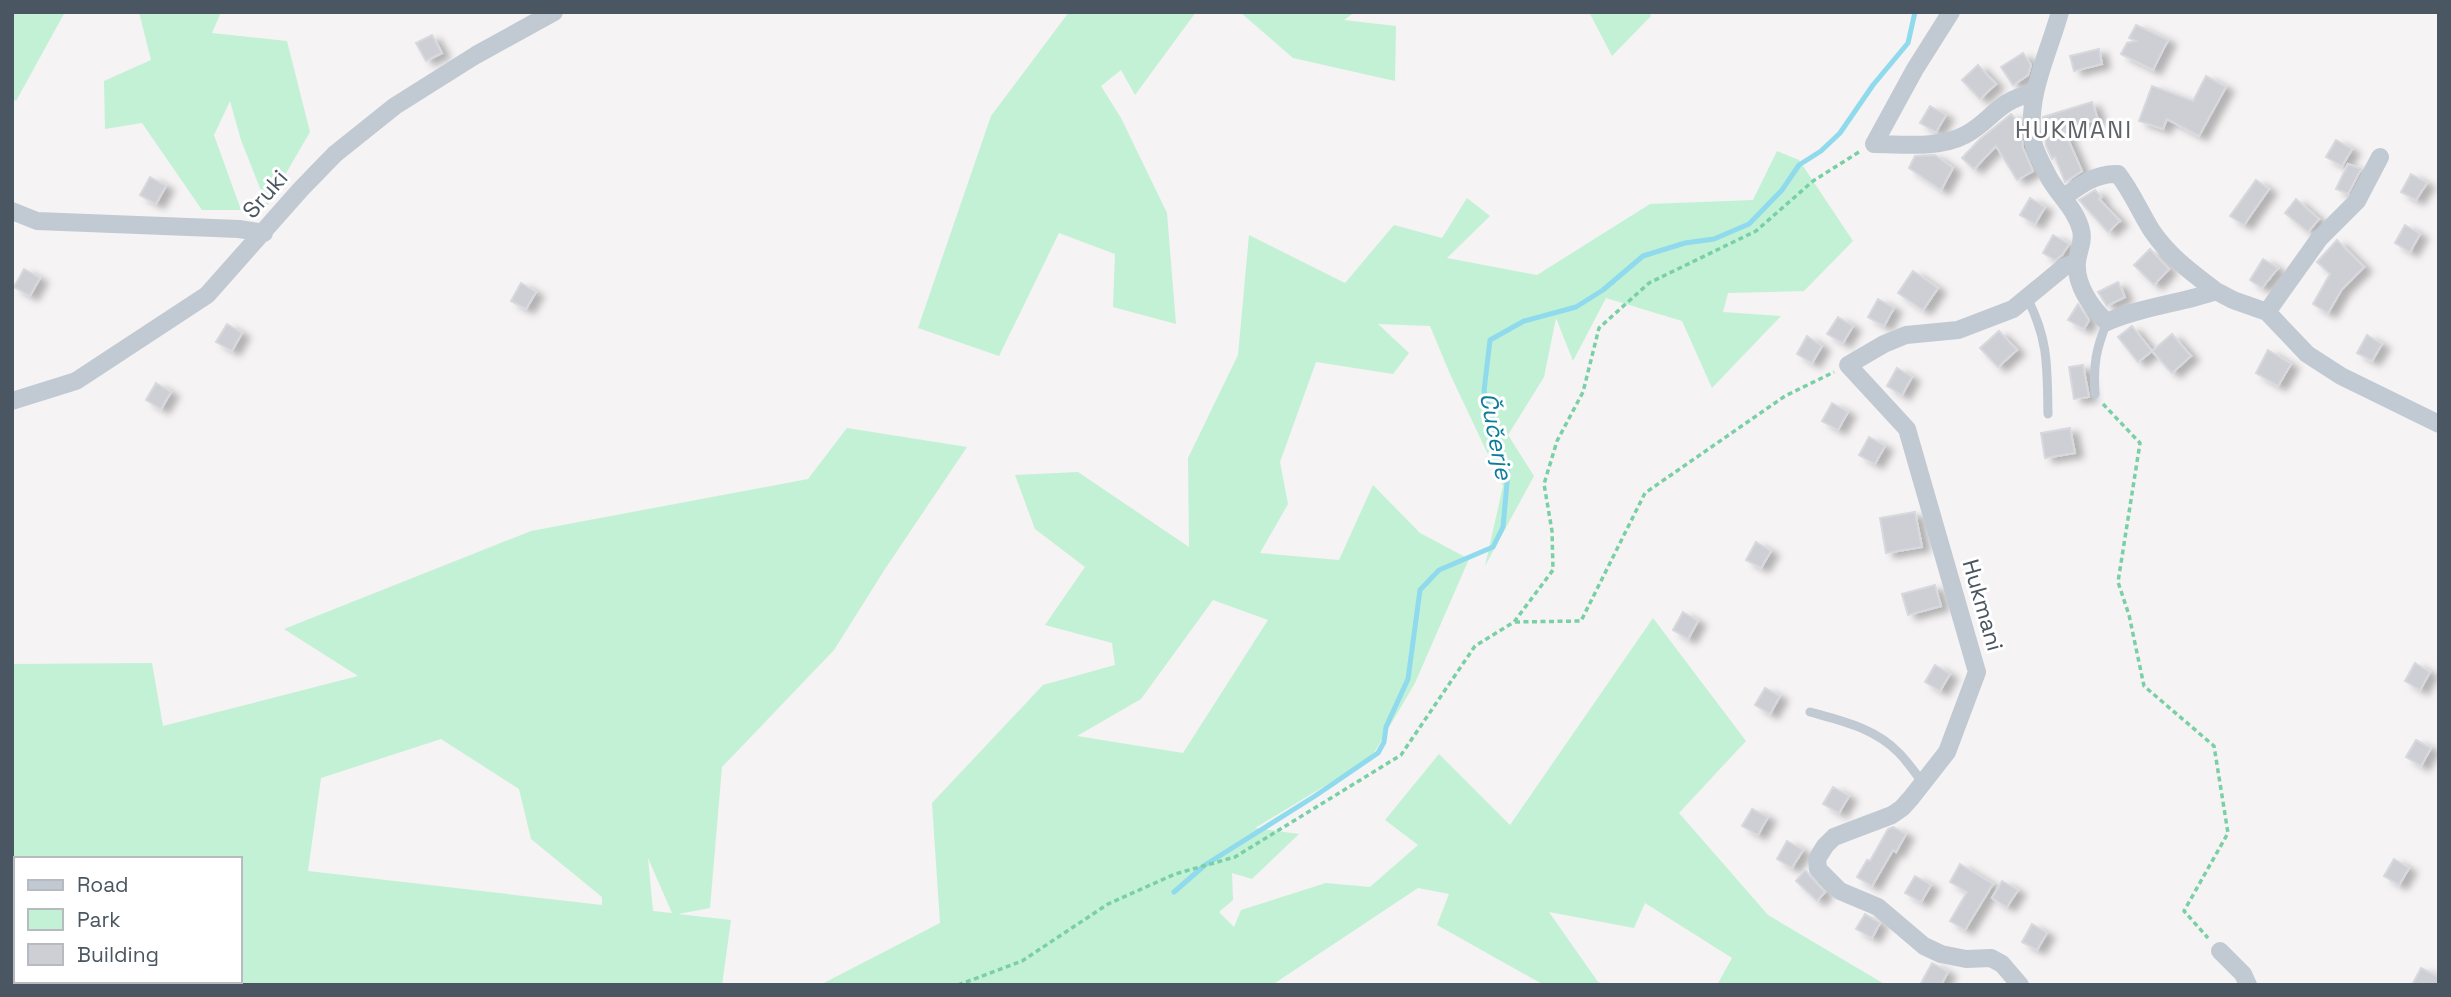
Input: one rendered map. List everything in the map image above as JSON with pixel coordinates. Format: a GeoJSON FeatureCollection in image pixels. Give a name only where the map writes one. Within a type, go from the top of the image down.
{"type":"FeatureCollection","features":[{"type":"Feature","properties":{"kind":"street","name":"Sruki"},"geometry":{"type":"LineString","coordinates":[[12,401],[76,381],[207,295],[335,154],[395,106],[476,55],[554,12]]}},
{"type":"Feature","properties":{"kind":"street"},"geometry":{"type":"LineString","coordinates":[[1951,12],[1915,69],[1874,144],[1907,146],[1953,140],[1971,131],[2005,103],[2033,93]]}},
{"type":"Feature","properties":{"kind":"street"},"geometry":{"type":"LineString","coordinates":[[2060,12],[2033,93],[2034,144],[2049,178],[2076,215],[2082,232],[2077,262],[2078,279],[2085,294],[2099,315],[2107,321],[2151,306],[2192,299],[2216,291]]}},
{"type":"Feature","properties":{"kind":"street"},"geometry":{"type":"LineString","coordinates":[[2267,312],[2319,239],[2357,201],[2380,157]]}},
{"type":"Feature","properties":{"kind":"street"},"geometry":{"type":"LineString","coordinates":[[2063,198],[2095,177],[2118,174],[2153,232],[2180,264],[2216,291],[2267,312],[2307,354],[2341,376],[2439,424]]}},
{"type":"Feature","properties":{"kind":"street"},"geometry":{"type":"LineString","coordinates":[[12,211],[37,221],[239,229],[264,233]]}},
{"type":"Feature","properties":{"kind":"street"},"geometry":{"type":"LineString","coordinates":[[1848,365],[1884,344],[1906,335],[1958,330],[2013,309],[2064,267],[2077,262]]}},
{"type":"Feature","properties":{"kind":"street","name":"Hukmani"},"geometry":{"type":"LineString","coordinates":[[1848,365],[1907,429],[1977,673],[1948,752],[1923,783],[1902,808],[1892,815],[1834,837],[1817,859],[1818,869],[1840,891],[1878,908],[1924,946],[1941,954],[1966,959],[1991,958],[2002,964],[2020,985]]}},
{"type":"Feature","properties":{"kind":"street"},"geometry":{"type":"LineString","coordinates":[[2220,951],[2243,974],[2248,985]]}},
{"type":"Feature","properties":{"kind":"lane"},"geometry":{"type":"LineString","coordinates":[[2027,298],[2045,344],[2048,414]]}},
{"type":"Feature","properties":{"kind":"lane"},"geometry":{"type":"LineString","coordinates":[[2095,394],[2095,358],[2107,321]]}},
{"type":"Feature","properties":{"kind":"lane"},"geometry":{"type":"LineString","coordinates":[[1810,712],[1868,730],[1884,739],[1923,783]]}},
{"type":"Feature","properties":{"kind":"path"},"geometry":{"type":"LineString","coordinates":[[958,985],[1022,961],[1108,904],[1175,874],[1235,857],[1401,755],[1475,646],[1514,622],[1553,570],[1552,531],[1544,484],[1558,441],[1583,393],[1599,328],[1649,283],[1756,231],[1813,181],[1874,144]]}},
{"type":"Feature","properties":{"kind":"path"},"geometry":{"type":"LineString","coordinates":[[1514,622],[1581,621],[1644,493],[1785,396],[1848,365]]}},
{"type":"Feature","properties":{"kind":"path"},"geometry":{"type":"LineString","coordinates":[[2095,394],[2140,443],[2118,582],[2129,615],[2144,686],[2214,746],[2228,833],[2184,911],[2220,951]]}},
{"type":"Feature","properties":{"kind":"green space"},"geometry":{"type":"Polygon","coordinates":[[[12,12],[65,12],[16,101],[12,98],[12,12]]]}},
{"type":"Feature","properties":{"kind":"green space"},"geometry":{"type":"Polygon","coordinates":[[[139,12],[221,12],[212,33],[287,41],[310,132],[267,206],[241,140],[230,101],[214,135],[241,210],[202,210],[142,123],[105,129],[104,81],[151,60],[139,12]]]}},
{"type":"Feature","properties":{"kind":"green space"},"geometry":{"type":"Polygon","coordinates":[[[1069,12],[1196,12],[1135,95],[1121,70],[1101,86],[1121,118],[1167,213],[1176,324],[1113,307],[1115,254],[1059,233],[999,356],[918,328],[991,116],[1069,12]]]}},
{"type":"Feature","properties":{"kind":"green space"},"geometry":{"type":"Polygon","coordinates":[[[1240,12],[1355,12],[1344,20],[1396,26],[1395,81],[1293,58],[1240,12]]]}},
{"type":"Feature","properties":{"kind":"green space"},"geometry":{"type":"Polygon","coordinates":[[[1589,12],[1649,12],[1651,16],[1612,56],[1589,12]]]}},
{"type":"Feature","properties":{"kind":"green space"},"geometry":{"type":"Polygon","coordinates":[[[1777,151],[1799,160],[1853,241],[1804,291],[1728,293],[1723,312],[1781,316],[1712,388],[1682,321],[1606,298],[1573,361],[1556,318],[1544,377],[1508,435],[1534,476],[1485,566],[1503,486],[1430,326],[1378,324],[1409,353],[1393,374],[1316,362],[1280,462],[1288,504],[1260,553],[1339,560],[1373,485],[1420,533],[1469,559],[1415,683],[1371,758],[1255,828],[1299,834],[1252,879],[1232,873],[1233,900],[1219,912],[1234,927],[1241,910],[1326,883],[1370,887],[1418,845],[1385,820],[1439,754],[1510,825],[1653,618],[1746,741],[1679,813],[1768,915],[1886,985],[1717,985],[1732,958],[1645,903],[1634,928],[1549,912],[1598,982],[1608,985],[1544,985],[1437,925],[1449,894],[1418,888],[1272,985],[820,985],[940,923],[932,803],[1043,685],[1115,665],[1112,643],[1045,625],[1085,567],[1035,529],[1015,475],[1078,472],[1189,547],[1188,458],[1238,355],[1249,235],[1345,283],[1394,225],[1442,238],[1467,198],[1490,216],[1447,258],[1537,275],[1650,204],[1753,200],[1777,151]],[[1213,600],[1141,699],[1077,736],[1183,753],[1268,620],[1213,600]]]}},
{"type":"Feature","properties":{"kind":"green space"},"geometry":{"type":"Polygon","coordinates":[[[847,428],[967,447],[834,650],[722,767],[710,908],[678,914],[731,920],[722,985],[12,985],[12,664],[152,663],[163,726],[358,676],[284,629],[531,531],[808,479],[847,428]],[[441,739],[321,778],[308,871],[602,905],[602,897],[531,839],[519,789],[441,739]],[[648,858],[653,911],[672,913],[648,858]]]}},
{"type":"Feature","properties":{"kind":"building"},"geometry":{"type":"Polygon","coordinates":[[[2136,25],[2168,40],[2153,70],[2121,54],[2127,43],[2136,41],[2129,38],[2136,25]]]}},
{"type":"Feature","properties":{"kind":"building"},"geometry":{"type":"Polygon","coordinates":[[[432,35],[442,53],[426,61],[416,43],[432,35]]]}},
{"type":"Feature","properties":{"kind":"building"},"geometry":{"type":"Polygon","coordinates":[[[2099,49],[2102,64],[2074,71],[2070,56],[2099,49]]]}},
{"type":"Feature","properties":{"kind":"building"},"geometry":{"type":"Polygon","coordinates":[[[2023,53],[2031,65],[2028,75],[2013,85],[2001,67],[2023,53]]]}},
{"type":"Feature","properties":{"kind":"building"},"geometry":{"type":"Polygon","coordinates":[[[1978,65],[1996,84],[1980,99],[1962,80],[1978,65]]]}},
{"type":"Feature","properties":{"kind":"building"},"geometry":{"type":"Polygon","coordinates":[[[2206,76],[2226,87],[2199,136],[2167,119],[2163,129],[2139,121],[2152,86],[2193,101],[2206,76]]]}},
{"type":"Feature","properties":{"kind":"building"},"geometry":{"type":"Polygon","coordinates":[[[2092,102],[2098,119],[2064,130],[2082,171],[2065,182],[2055,157],[2052,159],[2046,146],[2043,117],[2092,102]]]}},
{"type":"Feature","properties":{"kind":"building"},"geometry":{"type":"Polygon","coordinates":[[[1930,106],[1946,115],[1936,132],[1920,123],[1930,106]]]}},
{"type":"Feature","properties":{"kind":"building"},"geometry":{"type":"Polygon","coordinates":[[[2011,114],[2020,123],[2023,148],[2033,171],[2017,180],[1996,146],[1974,169],[1962,158],[1980,139],[2011,114]]]}},
{"type":"Feature","properties":{"kind":"building"},"geometry":{"type":"Polygon","coordinates":[[[2336,140],[2352,149],[2342,166],[2326,157],[2336,140]]]}},
{"type":"Feature","properties":{"kind":"building"},"geometry":{"type":"Polygon","coordinates":[[[1935,155],[1953,168],[1941,190],[1909,168],[1915,156],[1935,155]]]}},
{"type":"Feature","properties":{"kind":"building"},"geometry":{"type":"Polygon","coordinates":[[[2348,164],[2361,169],[2348,194],[2336,189],[2348,164]]]}},
{"type":"Feature","properties":{"kind":"building"},"geometry":{"type":"Polygon","coordinates":[[[2411,174],[2427,183],[2416,200],[2401,192],[2411,174]]]}},
{"type":"Feature","properties":{"kind":"building"},"geometry":{"type":"Polygon","coordinates":[[[150,177],[166,186],[156,204],[140,195],[150,177]]]}},
{"type":"Feature","properties":{"kind":"building"},"geometry":{"type":"Polygon","coordinates":[[[2256,180],[2269,189],[2244,225],[2230,216],[2256,180]]]}},
{"type":"Feature","properties":{"kind":"building"},"geometry":{"type":"Polygon","coordinates":[[[2095,190],[2101,197],[2099,199],[2120,221],[2108,232],[2079,200],[2095,190]]]}},
{"type":"Feature","properties":{"kind":"building"},"geometry":{"type":"Polygon","coordinates":[[[2030,198],[2045,207],[2035,224],[2020,215],[2030,198]]]}},
{"type":"Feature","properties":{"kind":"building"},"geometry":{"type":"Polygon","coordinates":[[[2296,199],[2319,219],[2308,232],[2285,213],[2296,199]]]}},
{"type":"Feature","properties":{"kind":"building"},"geometry":{"type":"Polygon","coordinates":[[[2405,225],[2420,234],[2410,252],[2395,243],[2405,225]]]}},
{"type":"Feature","properties":{"kind":"building"},"geometry":{"type":"Polygon","coordinates":[[[2053,235],[2069,244],[2055,260],[2043,253],[2053,235]]]}},
{"type":"Feature","properties":{"kind":"building"},"geometry":{"type":"Polygon","coordinates":[[[2337,240],[2364,267],[2342,289],[2328,313],[2313,304],[2330,274],[2317,262],[2337,240]]]}},
{"type":"Feature","properties":{"kind":"building"},"geometry":{"type":"Polygon","coordinates":[[[2150,249],[2169,269],[2154,285],[2134,265],[2150,249]]]}},
{"type":"Feature","properties":{"kind":"building"},"geometry":{"type":"Polygon","coordinates":[[[2263,259],[2278,268],[2262,288],[2250,280],[2263,259]]]}},
{"type":"Feature","properties":{"kind":"building"},"geometry":{"type":"Polygon","coordinates":[[[24,269],[40,278],[30,296],[14,287],[24,269]]]}},
{"type":"Feature","properties":{"kind":"building"},"geometry":{"type":"Polygon","coordinates":[[[1913,271],[1938,288],[1923,310],[1898,293],[1913,271]]]}},
{"type":"Feature","properties":{"kind":"building"},"geometry":{"type":"Polygon","coordinates":[[[2118,282],[2125,297],[2107,306],[2098,292],[2118,282]]]}},
{"type":"Feature","properties":{"kind":"building"},"geometry":{"type":"Polygon","coordinates":[[[521,283],[536,292],[526,309],[511,301],[521,283]]]}},
{"type":"Feature","properties":{"kind":"building"},"geometry":{"type":"Polygon","coordinates":[[[1878,299],[1894,308],[1884,326],[1868,317],[1878,299]]]}},
{"type":"Feature","properties":{"kind":"building"},"geometry":{"type":"Polygon","coordinates":[[[2078,304],[2089,320],[2084,329],[2068,320],[2078,304]]]}},
{"type":"Feature","properties":{"kind":"building"},"geometry":{"type":"Polygon","coordinates":[[[1838,317],[1853,326],[1843,343],[1827,334],[1838,317]]]}},
{"type":"Feature","properties":{"kind":"building"},"geometry":{"type":"Polygon","coordinates":[[[227,324],[242,333],[232,351],[216,342],[227,324]]]}},
{"type":"Feature","properties":{"kind":"building"},"geometry":{"type":"Polygon","coordinates":[[[2132,326],[2152,351],[2138,362],[2118,337],[2132,326]]]}},
{"type":"Feature","properties":{"kind":"building"},"geometry":{"type":"Polygon","coordinates":[[[1999,331],[2017,350],[1998,367],[1980,348],[1999,331]]]}},
{"type":"Feature","properties":{"kind":"building"},"geometry":{"type":"Polygon","coordinates":[[[2172,334],[2191,356],[2172,373],[2152,351],[2172,334]]]}},
{"type":"Feature","properties":{"kind":"building"},"geometry":{"type":"Polygon","coordinates":[[[2367,335],[2382,344],[2372,361],[2357,353],[2367,335]]]}},
{"type":"Feature","properties":{"kind":"building"},"geometry":{"type":"Polygon","coordinates":[[[1807,336],[1822,346],[1812,363],[1797,354],[1807,336]]]}},
{"type":"Feature","properties":{"kind":"building"},"geometry":{"type":"Polygon","coordinates":[[[2268,350],[2291,364],[2278,386],[2256,373],[2268,350]]]}},
{"type":"Feature","properties":{"kind":"building"},"geometry":{"type":"Polygon","coordinates":[[[2083,365],[2089,397],[2074,399],[2069,367],[2083,365]]]}},
{"type":"Feature","properties":{"kind":"building"},"geometry":{"type":"Polygon","coordinates":[[[1897,368],[1912,377],[1902,395],[1887,386],[1897,368]]]}},
{"type":"Feature","properties":{"kind":"building"},"geometry":{"type":"Polygon","coordinates":[[[156,383],[171,392],[161,409],[146,400],[156,383]]]}},
{"type":"Feature","properties":{"kind":"building"},"geometry":{"type":"Polygon","coordinates":[[[1832,403],[1848,412],[1838,430],[1822,421],[1832,403]]]}},
{"type":"Feature","properties":{"kind":"building"},"geometry":{"type":"Polygon","coordinates":[[[2070,428],[2075,453],[2045,458],[2041,433],[2070,428]]]}},
{"type":"Feature","properties":{"kind":"building"},"geometry":{"type":"Polygon","coordinates":[[[1869,437],[1885,446],[1875,464],[1859,455],[1869,437]]]}},
{"type":"Feature","properties":{"kind":"building"},"geometry":{"type":"Polygon","coordinates":[[[1915,512],[1922,547],[1886,553],[1880,518],[1915,512]]]}},
{"type":"Feature","properties":{"kind":"building"},"geometry":{"type":"Polygon","coordinates":[[[1756,542],[1771,551],[1761,568],[1746,560],[1756,542]]]}},
{"type":"Feature","properties":{"kind":"building"},"geometry":{"type":"Polygon","coordinates":[[[1935,585],[1941,606],[1908,615],[1902,594],[1935,585]]]}},
{"type":"Feature","properties":{"kind":"building"},"geometry":{"type":"Polygon","coordinates":[[[1683,612],[1698,621],[1688,639],[1673,630],[1683,612]]]}},
{"type":"Feature","properties":{"kind":"building"},"geometry":{"type":"Polygon","coordinates":[[[2415,663],[2430,672],[2420,690],[2405,681],[2415,663]]]}},
{"type":"Feature","properties":{"kind":"building"},"geometry":{"type":"Polygon","coordinates":[[[1935,665],[1950,674],[1940,691],[1925,682],[1935,665]]]}},
{"type":"Feature","properties":{"kind":"building"},"geometry":{"type":"Polygon","coordinates":[[[1765,688],[1780,696],[1770,714],[1755,705],[1765,688]]]}},
{"type":"Feature","properties":{"kind":"building"},"geometry":{"type":"Polygon","coordinates":[[[2416,740],[2431,748],[2421,766],[2406,757],[2416,740]]]}},
{"type":"Feature","properties":{"kind":"building"},"geometry":{"type":"Polygon","coordinates":[[[1833,787],[1849,796],[1839,813],[1823,804],[1833,787]]]}},
{"type":"Feature","properties":{"kind":"building"},"geometry":{"type":"Polygon","coordinates":[[[1752,809],[1768,817],[1758,835],[1742,826],[1752,809]]]}},
{"type":"Feature","properties":{"kind":"building"},"geometry":{"type":"Polygon","coordinates":[[[1893,827],[1906,834],[1896,852],[1893,850],[1872,886],[1857,877],[1867,860],[1870,861],[1888,829],[1893,827]]]}},
{"type":"Feature","properties":{"kind":"building"},"geometry":{"type":"Polygon","coordinates":[[[1787,841],[1803,850],[1792,868],[1777,859],[1787,841]]]}},
{"type":"Feature","properties":{"kind":"building"},"geometry":{"type":"Polygon","coordinates":[[[2394,859],[2409,868],[2399,885],[2384,876],[2394,859]]]}},
{"type":"Feature","properties":{"kind":"building"},"geometry":{"type":"Polygon","coordinates":[[[1960,864],[1993,884],[1965,930],[1950,921],[1967,892],[1950,882],[1960,864]]]}},
{"type":"Feature","properties":{"kind":"building"},"geometry":{"type":"Polygon","coordinates":[[[1805,870],[1825,892],[1817,901],[1796,881],[1805,870]]]}},
{"type":"Feature","properties":{"kind":"building"},"geometry":{"type":"Polygon","coordinates":[[[1915,876],[1931,885],[1921,902],[1905,893],[1915,876]]]}},
{"type":"Feature","properties":{"kind":"building"},"geometry":{"type":"Polygon","coordinates":[[[2002,881],[2018,890],[2007,907],[1992,898],[2002,881]]]}},
{"type":"Feature","properties":{"kind":"building"},"geometry":{"type":"Polygon","coordinates":[[[1865,914],[1880,923],[1872,938],[1856,929],[1865,914]]]}},
{"type":"Feature","properties":{"kind":"building"},"geometry":{"type":"Polygon","coordinates":[[[2032,924],[2047,933],[2037,950],[2022,942],[2032,924]]]}},
{"type":"Feature","properties":{"kind":"building"},"geometry":{"type":"Polygon","coordinates":[[[1932,963],[1948,972],[1941,985],[1920,985],[1932,963]]]}},
{"type":"Feature","properties":{"kind":"building"},"geometry":{"type":"Polygon","coordinates":[[[2421,968],[2439,977],[2439,985],[2412,985],[2421,968]]]}},
{"type":"Feature","properties":{"kind":"waterway","name":"Čučerje"},"geometry":{"type":"LineString","coordinates":[[1174,892],[1205,865],[1378,753],[1384,742],[1386,727],[1408,679],[1420,590],[1439,570],[1493,547],[1503,527],[1508,472],[1484,391],[1490,340],[1524,321],[1576,307],[1603,290],[1643,256],[1685,243],[1714,239],[1749,224],[1782,190],[1799,165],[1821,151],[1840,133],[1873,85],[1908,43],[1915,12]]}},
{"type":"Feature","properties":{"kind":"district","name":"HUKMANI"},"geometry":{"type":"Point","coordinates":[2074,130]}}]}
